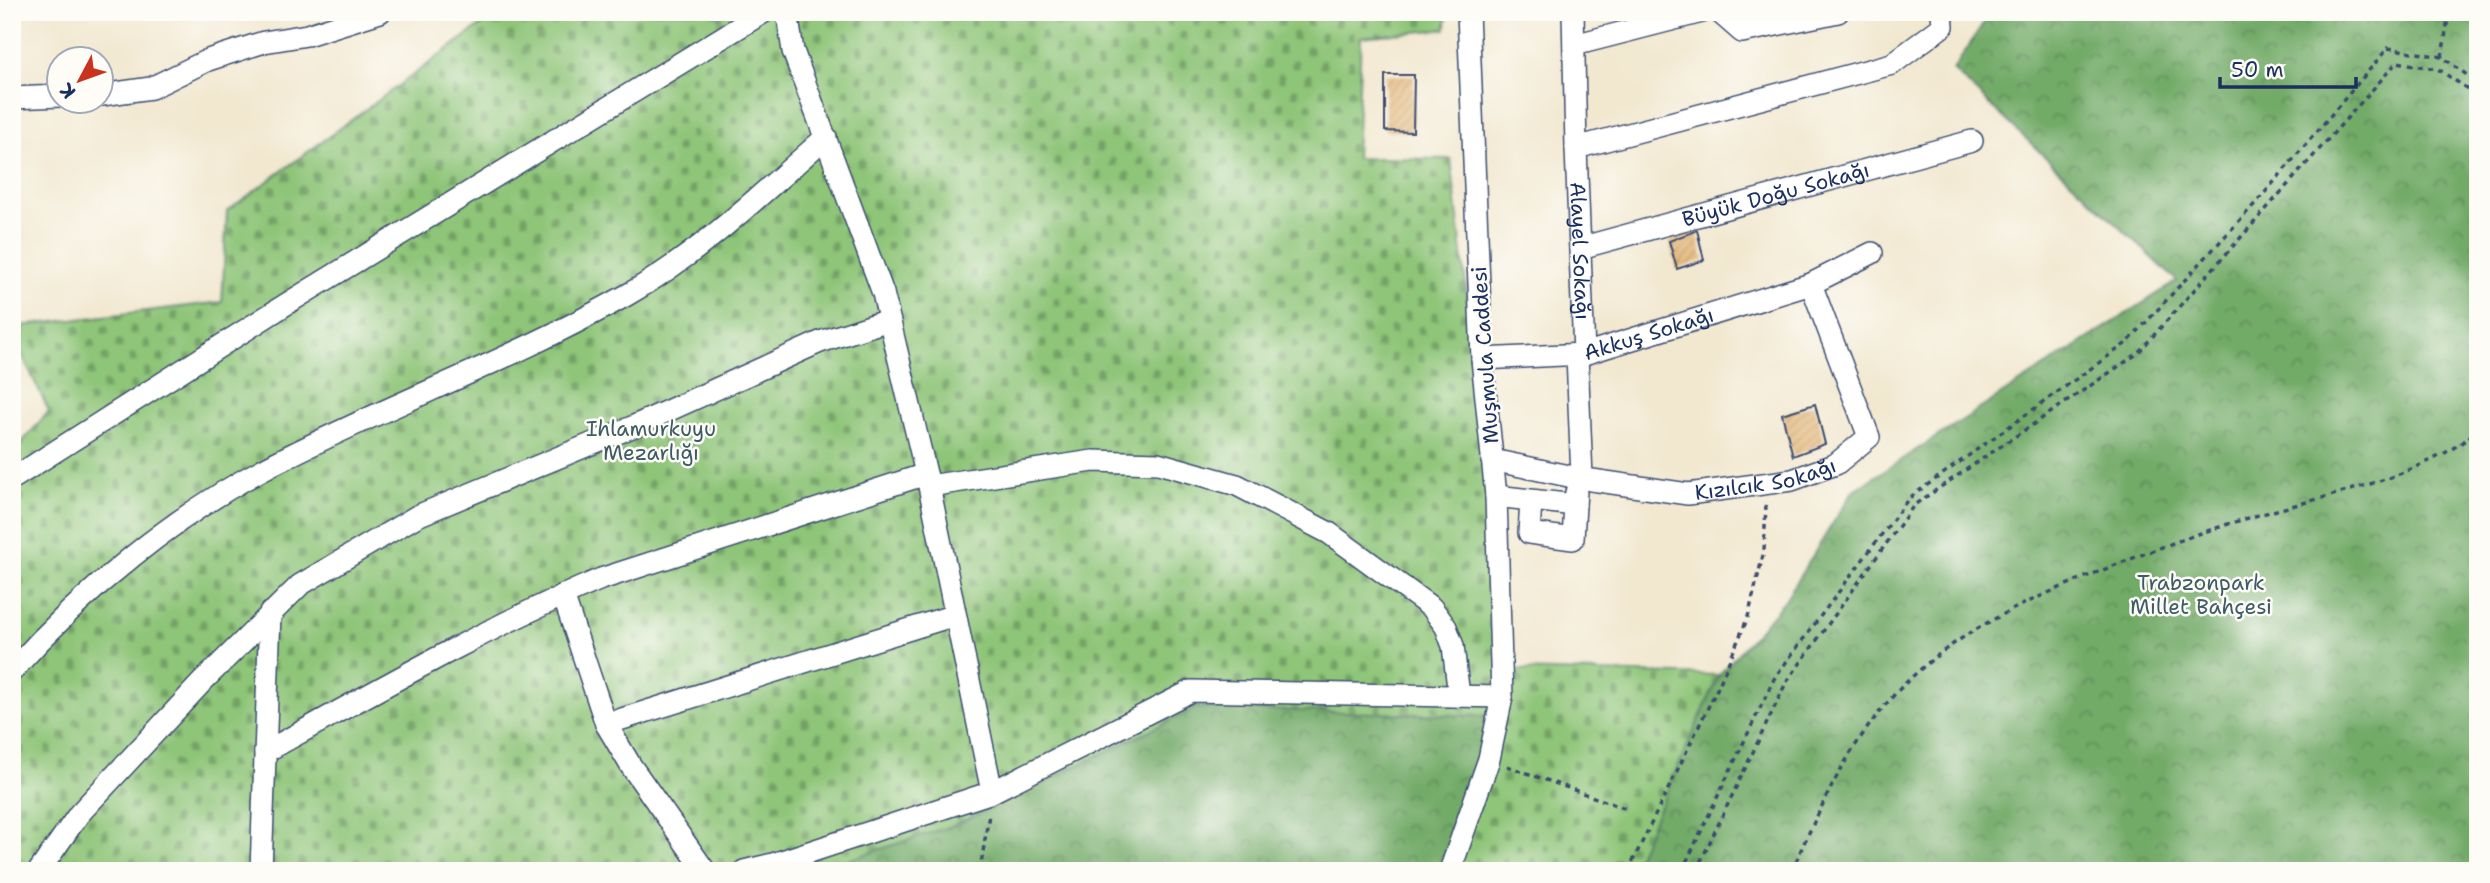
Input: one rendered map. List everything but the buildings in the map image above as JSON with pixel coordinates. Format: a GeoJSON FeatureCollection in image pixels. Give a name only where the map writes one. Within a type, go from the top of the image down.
{"type":"FeatureCollection","features":[{"type":"Feature","properties":{"kind":"street"},"geometry":{"type":"LineString","coordinates":[[116,93],[151,88],[208,60],[264,42],[307,35],[380,12]]}},
{"type":"Feature","properties":{"kind":"street"},"geometry":{"type":"LineString","coordinates":[[12,479],[288,303],[764,12]]}},
{"type":"Feature","properties":{"kind":"street"},"geometry":{"type":"LineString","coordinates":[[787,12],[793,51],[883,293],[927,480],[992,792]]}},
{"type":"Feature","properties":{"kind":"street","name":"Muşmula Caddesi"},"geometry":{"type":"LineString","coordinates":[[1450,871],[1489,759],[1502,697],[1496,496],[1482,359],[1468,12]]}},
{"type":"Feature","properties":{"kind":"street","name":"Alayel Sokağı"},"geometry":{"type":"LineString","coordinates":[[1573,12],[1581,355],[1580,478],[1575,505]]}},
{"type":"Feature","properties":{"kind":"street"},"geometry":{"type":"LineString","coordinates":[[1574,45],[1702,12]]}},
{"type":"Feature","properties":{"kind":"street"},"geometry":{"type":"LineString","coordinates":[[1719,12],[1742,33],[1838,12]]}},
{"type":"Feature","properties":{"kind":"street"},"geometry":{"type":"LineString","coordinates":[[1576,148],[1892,64],[1943,26],[1942,12]]}},
{"type":"Feature","properties":{"kind":"street"},"geometry":{"type":"LineString","coordinates":[[12,98],[46,97]]}},
{"type":"Feature","properties":{"kind":"street"},"geometry":{"type":"LineString","coordinates":[[12,671],[112,576],[186,518],[228,490],[317,442],[627,295],[697,248],[826,137]]}},
{"type":"Feature","properties":{"kind":"street","name":"Büyük Doğu Sokağı"},"geometry":{"type":"LineString","coordinates":[[1580,248],[1972,141]]}},
{"type":"Feature","properties":{"kind":"street","name":"Akkuş Sokağı"},"geometry":{"type":"LineString","coordinates":[[1482,359],[1581,355],[1811,284],[1872,253]]}},
{"type":"Feature","properties":{"kind":"street","name":"Kızılcık Sokağı"},"geometry":{"type":"LineString","coordinates":[[1492,460],[1580,478],[1688,494],[1792,480],[1836,464],[1869,437],[1811,284]]}},
{"type":"Feature","properties":{"kind":"street"},"geometry":{"type":"LineString","coordinates":[[39,871],[79,814],[270,613],[300,585],[417,516],[632,427],[820,342],[889,320]]}},
{"type":"Feature","properties":{"kind":"street"},"geometry":{"type":"LineString","coordinates":[[265,751],[464,643],[601,579],[927,480],[1093,461],[1158,463],[1237,485],[1329,533],[1432,608],[1446,627],[1453,646],[1459,696]]}},
{"type":"Feature","properties":{"kind":"street"},"geometry":{"type":"LineString","coordinates":[[1496,496],[1575,505],[1573,539],[1529,533],[1531,501]]}},
{"type":"Feature","properties":{"kind":"street"},"geometry":{"type":"LineString","coordinates":[[564,595],[606,724],[705,871]]}},
{"type":"Feature","properties":{"kind":"street"},"geometry":{"type":"LineString","coordinates":[[261,871],[270,613]]}},
{"type":"Feature","properties":{"kind":"street"},"geometry":{"type":"LineString","coordinates":[[606,724],[955,615]]}},
{"type":"Feature","properties":{"kind":"street"},"geometry":{"type":"LineString","coordinates":[[744,871],[774,864],[992,792],[1191,691],[1502,697]]}},
{"type":"Feature","properties":{"kind":"path"},"geometry":{"type":"LineString","coordinates":[[2442,57],[2449,12]]}},
{"type":"Feature","properties":{"kind":"path"},"geometry":{"type":"LineString","coordinates":[[1682,871],[1775,677],[1909,498],[2128,342],[2262,196],[2388,48],[2442,57],[2478,83]]}},
{"type":"Feature","properties":{"kind":"path"},"geometry":{"type":"LineString","coordinates":[[1696,871],[1786,683],[1914,505],[2137,354],[2397,62],[2438,69],[2478,96]]}},
{"type":"Feature","properties":{"kind":"path"},"geometry":{"type":"LineString","coordinates":[[1793,871],[1843,761],[1858,738],[1902,686],[1957,640],[2011,609],[2066,584],[2188,538],[2354,488],[2438,456],[2478,429]]}},
{"type":"Feature","properties":{"kind":"path"},"geometry":{"type":"LineString","coordinates":[[1628,871],[1719,685],[1748,617],[1764,551],[1767,483]]}},
{"type":"Feature","properties":{"kind":"path"},"geometry":{"type":"LineString","coordinates":[[1489,759],[1627,809]]}},
{"type":"Feature","properties":{"kind":"path"},"geometry":{"type":"LineString","coordinates":[[980,871],[992,792]]}},
{"type":"Feature","properties":{"kind":"green space","name":"Ihlamurkuyu Mezarlığı"},"geometry":{"type":"Polygon","coordinates":[[[499,12],[709,12],[720,17],[728,12],[1447,12],[1446,29],[1361,37],[1356,158],[1451,159],[1511,670],[1719,675],[1631,871],[1445,871],[1493,716],[1196,708],[957,824],[814,871],[12,871],[12,454],[49,411],[12,334],[12,327],[222,302],[227,211],[499,12]]]}},
{"type":"Feature","properties":{"kind":"green space","name":"Trabzonpark Millet Bahçesi"},"geometry":{"type":"Polygon","coordinates":[[[1991,12],[2478,12],[2478,871],[1631,871],[1719,675],[1783,603],[1853,491],[2177,281],[1953,70],[1991,12]]]}},
{"type":"Feature","properties":{"kind":"green space"},"geometry":{"type":"Polygon","coordinates":[[[1196,708],[1494,716],[1445,871],[814,871],[957,824],[1196,708]]]}}]}
